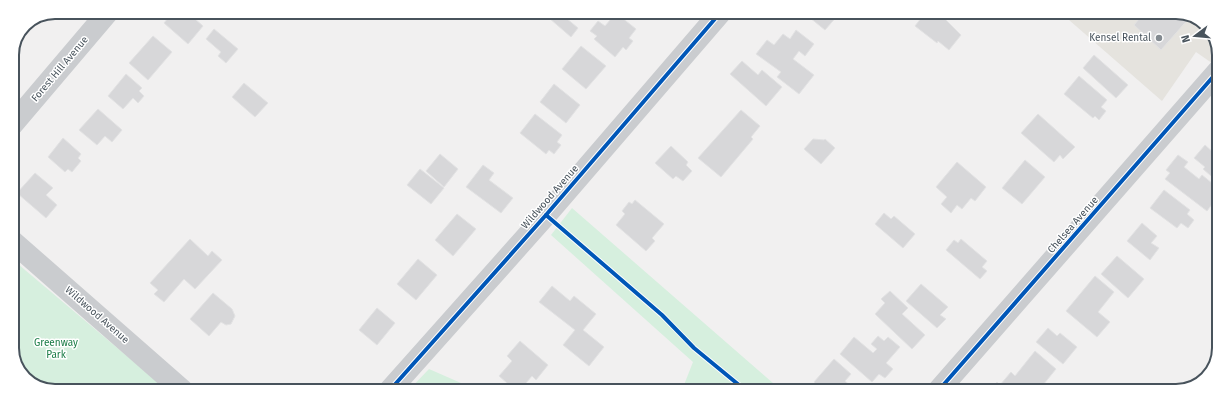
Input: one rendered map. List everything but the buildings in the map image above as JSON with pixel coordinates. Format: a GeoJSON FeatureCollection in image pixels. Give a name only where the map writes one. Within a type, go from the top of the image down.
{"type":"FeatureCollection","features":[{"type":"Feature","properties":{"kind":"street","name":"Forest Hill Avenue"},"geometry":{"type":"LineString","coordinates":[[19,117],[102,19]]}},
{"type":"Feature","properties":{"kind":"street","name":"Wildwood Avenue"},"geometry":{"type":"LineString","coordinates":[[395,384],[561,197],[715,19]]}},
{"type":"Feature","properties":{"kind":"street","name":"Chelsea Avenue"},"geometry":{"type":"LineString","coordinates":[[944,384],[1212,78]]}},
{"type":"Feature","properties":{"kind":"street","name":"Wildwood Avenue"},"geometry":{"type":"LineString","coordinates":[[19,246],[175,384]]}},
{"type":"Feature","properties":{"kind":"shaded area"},"geometry":{"type":"Polygon","coordinates":[[[1068,19],[1180,19],[1200,28],[1209,42],[1212,53],[1212,63],[1196,52],[1162,101],[1068,19]]]}},
{"type":"Feature","properties":{"kind":"green space"},"geometry":{"type":"Polygon","coordinates":[[[572,208],[774,384],[684,384],[693,362],[551,235],[572,208]]]}},
{"type":"Feature","properties":{"kind":"green space","name":"Greenway Park"},"geometry":{"type":"Polygon","coordinates":[[[19,265],[160,384],[51,384],[39,380],[31,375],[24,366],[19,350],[19,265]]]}},
{"type":"Feature","properties":{"kind":"green space"},"geometry":{"type":"Polygon","coordinates":[[[429,369],[463,384],[415,384],[429,369]]]}},
{"type":"Feature","properties":{"kind":"cycle path"},"geometry":{"type":"LineString","coordinates":[[395,384],[546,215],[715,19]]}},
{"type":"Feature","properties":{"kind":"cycle path"},"geometry":{"type":"LineString","coordinates":[[944,384],[1212,78]]}},
{"type":"Feature","properties":{"kind":"cycle path"},"geometry":{"type":"LineString","coordinates":[[546,215],[662,315],[694,348],[738,384]]}},
{"type":"Feature","properties":{"kind":"place","name":"Kensel Rental"},"geometry":{"type":"Point","coordinates":[1159,38]}}]}
